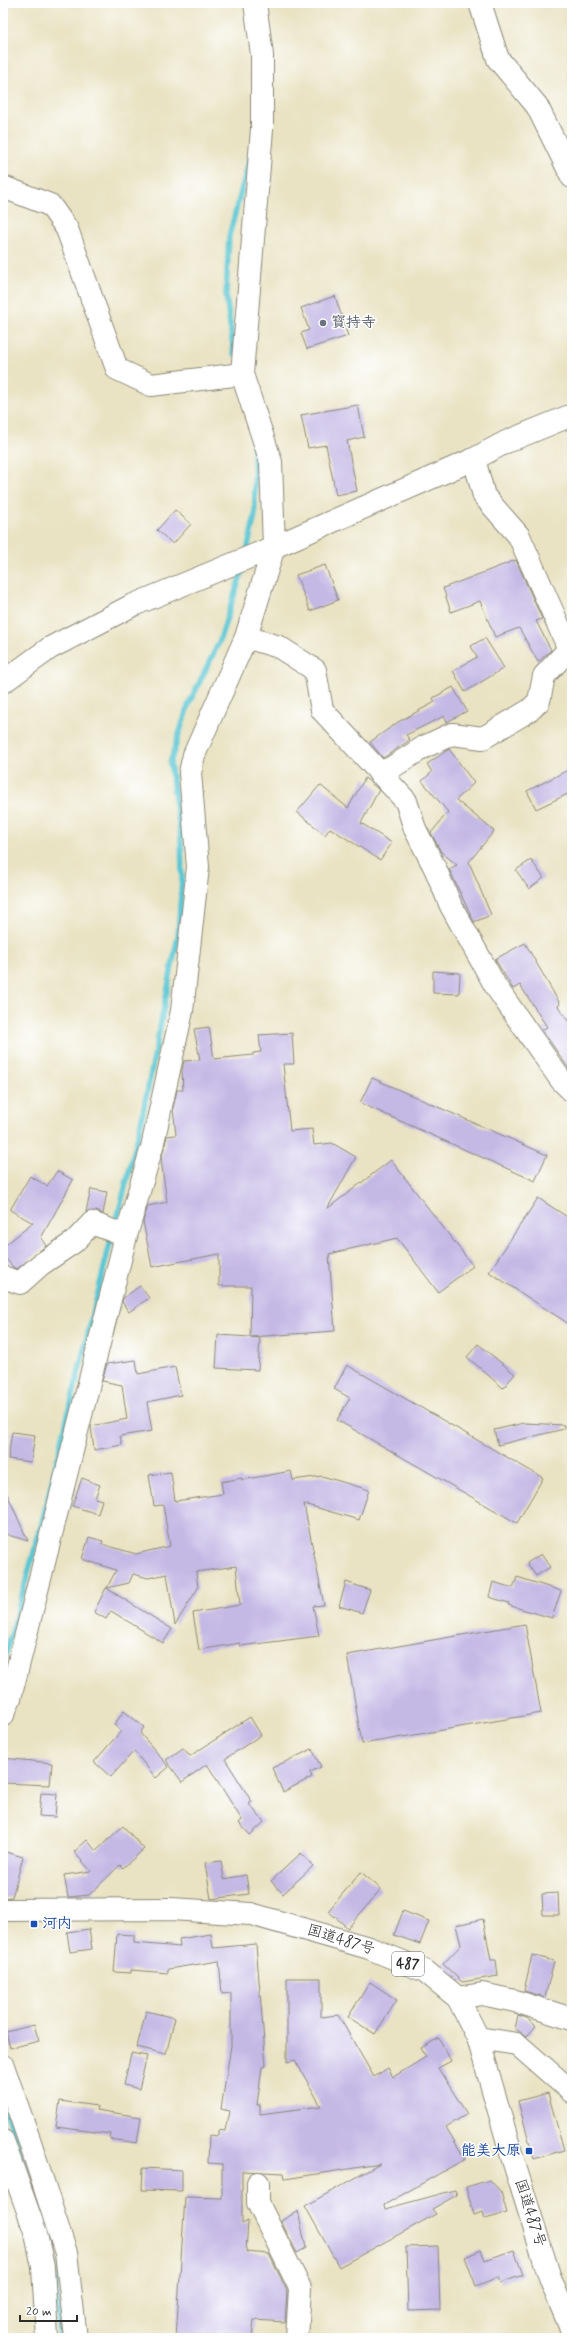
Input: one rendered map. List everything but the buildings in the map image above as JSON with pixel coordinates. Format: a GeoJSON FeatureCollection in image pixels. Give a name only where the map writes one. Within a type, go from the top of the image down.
{"type":"FeatureCollection","features":[{"type":"Feature","properties":{"kind":"main road"},"geometry":{"type":"LineString","coordinates":[[3,1715],[10,1698],[126,1236],[152,1147],[182,1011],[198,867],[190,773],[194,755],[246,637],[274,547],[270,462],[242,374],[262,129],[262,55],[255,3]]}},
{"type":"Feature","properties":{"kind":"main road"},"geometry":{"type":"LineString","coordinates":[[480,3],[498,59],[537,106],[572,177]]}},
{"type":"Feature","properties":{"kind":"main road"},"geometry":{"type":"LineString","coordinates":[[3,187],[50,205],[67,229],[117,369],[151,385],[242,374]]}},
{"type":"Feature","properties":{"kind":"main road"},"geometry":{"type":"LineString","coordinates":[[3,682],[50,648],[131,606],[274,547],[474,459],[506,442],[572,415]]}},
{"type":"Feature","properties":{"kind":"main road"},"geometry":{"type":"LineString","coordinates":[[379,772],[392,768],[424,747],[452,734],[483,738],[530,710],[539,702],[544,676],[569,649],[519,536],[484,496],[474,459]]}},
{"type":"Feature","properties":{"kind":"main road"},"geometry":{"type":"LineString","coordinates":[[246,637],[279,647],[315,670],[322,710],[406,801],[415,829],[435,868],[451,906],[496,987],[560,1080],[572,1091]]}},
{"type":"Feature","properties":{"kind":"main road"},"geometry":{"type":"LineString","coordinates":[[3,1277],[20,1283],[40,1265],[74,1242],[92,1223],[126,1236]]}},
{"type":"Feature","properties":{"kind":"main road","name":"国道487号"},"geometry":{"type":"LineString","coordinates":[[3,1910],[171,1909],[250,1914],[369,1948],[425,1971],[458,1998],[478,2038],[513,2160],[551,2281],[572,2331]]}},
{"type":"Feature","properties":{"kind":"main road"},"geometry":{"type":"LineString","coordinates":[[458,1998],[482,1994],[515,2001],[572,2019]]}},
{"type":"Feature","properties":{"kind":"main road"},"geometry":{"type":"LineString","coordinates":[[478,2038],[517,2044],[572,2092]]}},
{"type":"Feature","properties":{"kind":"main road"},"geometry":{"type":"LineString","coordinates":[[3,2066],[30,2142],[66,2254],[76,2338]]}},
{"type":"Feature","properties":{"kind":"main road"},"geometry":{"type":"LineString","coordinates":[[3,2141],[36,2234],[43,2267],[47,2338]]}},
{"type":"Feature","properties":{"kind":"main road"},"geometry":{"type":"LineString","coordinates":[[258,2183],[258,2203],[300,2288],[297,2338]]}},
{"type":"Feature","properties":{"kind":"waterway"},"geometry":{"type":"LineString","coordinates":[[234,354],[226,295],[229,236],[250,158]]}},
{"type":"Feature","properties":{"kind":"waterway"},"geometry":{"type":"LineString","coordinates":[[247,551],[255,515],[254,439]]}},
{"type":"Feature","properties":{"kind":"waterway"},"geometry":{"type":"LineString","coordinates":[[115,1227],[140,1128],[178,936],[182,878],[181,837],[170,763],[188,706],[219,642],[244,565]]}},
{"type":"Feature","properties":{"kind":"waterway"},"geometry":{"type":"LineString","coordinates":[[3,1664],[41,1526],[112,1235]]}},
{"type":"Feature","properties":{"kind":"waterway"},"geometry":{"type":"LineString","coordinates":[[3,2104],[53,2249],[60,2338]]}},
{"type":"Feature","properties":{"kind":"place","name":"寳持寺"},"geometry":{"type":"Point","coordinates":[323,323]}},
{"type":"Feature","properties":{"kind":"place","name":"河内"},"geometry":{"type":"Point","coordinates":[34,1924]}},
{"type":"Feature","properties":{"kind":"place","name":"能美大原"},"geometry":{"type":"Point","coordinates":[529,2151]}}]}
